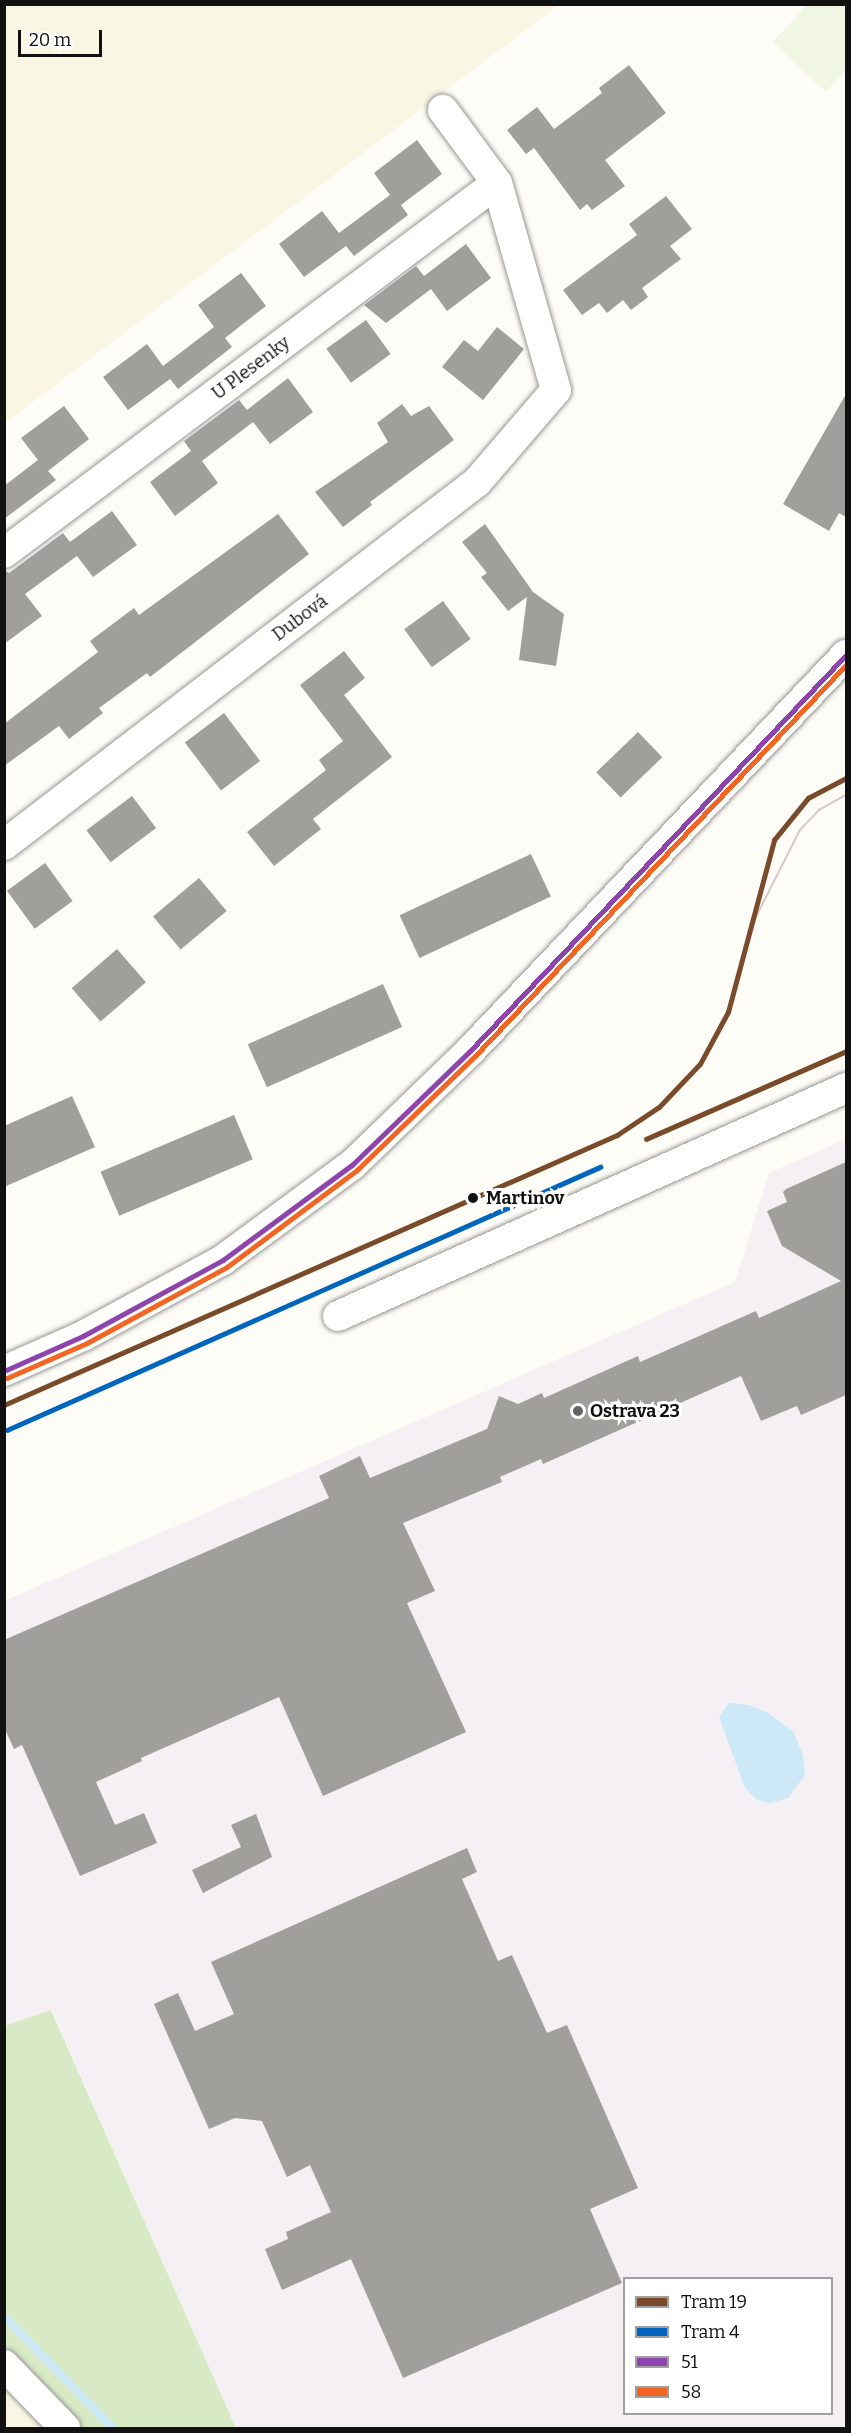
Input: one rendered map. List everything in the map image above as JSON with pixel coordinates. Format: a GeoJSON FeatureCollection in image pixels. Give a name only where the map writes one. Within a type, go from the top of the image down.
{"type":"FeatureCollection","features":[{"type":"Feature","properties":{"kind":"street"},"geometry":{"type":"LineString","coordinates":[[443,110],[497,183]]}},
{"type":"Feature","properties":{"kind":"street","name":"Dubová"},"geometry":{"type":"LineString","coordinates":[[4,845],[477,482],[556,390],[551,362],[497,183]]}},
{"type":"Feature","properties":{"kind":"street","name":"U Plesenky"},"geometry":{"type":"LineString","coordinates":[[4,553],[497,183]]}},
{"type":"Feature","properties":{"kind":"street"},"geometry":{"type":"LineString","coordinates":[[4,1371],[83,1336],[223,1260],[352,1166],[495,1026],[846,655]]}},
{"type":"Feature","properties":{"kind":"street"},"geometry":{"type":"LineString","coordinates":[[338,1316],[846,1088]]}},
{"type":"Feature","properties":{"kind":"street"},"geometry":{"type":"LineString","coordinates":[[4,2365],[64,2428]]}},
{"type":"Feature","properties":{"kind":"shaded area"},"geometry":{"type":"Polygon","coordinates":[[[5,5],[559,5],[5,423],[5,5]]]}},
{"type":"Feature","properties":{"kind":"shaded area"},"geometry":{"type":"Polygon","coordinates":[[[846,1139],[846,2428],[236,2428],[52,2010],[5,2026],[4,1601],[735,1282],[769,1173],[846,1139]]]}},
{"type":"Feature","properties":{"kind":"shaded area"},"geometry":{"type":"Polygon","coordinates":[[[5,2380],[57,2428],[5,2428],[5,2380]]]}},
{"type":"Feature","properties":{"kind":"green space"},"geometry":{"type":"Polygon","coordinates":[[[808,4],[846,5],[846,70],[826,92],[773,42],[808,4]]]}},
{"type":"Feature","properties":{"kind":"green space"},"geometry":{"type":"Polygon","coordinates":[[[51,2010],[236,2428],[57,2428],[5,2380],[4,2026],[51,2010]]]}},
{"type":"Feature","properties":{"kind":"water"},"geometry":{"type":"Polygon","coordinates":[[[729,1703],[749,1705],[768,1713],[793,1731],[803,1755],[805,1775],[788,1798],[770,1803],[757,1800],[745,1788],[719,1717],[729,1703]]]}},
{"type":"Feature","properties":{"kind":"building"},"geometry":{"type":"Polygon","coordinates":[[[629,65],[666,113],[605,160],[625,186],[592,210],[587,204],[580,210],[534,148],[526,154],[507,130],[537,107],[554,129],[602,93],[599,88],[629,65]]]}},
{"type":"Feature","properties":{"kind":"building"},"geometry":{"type":"Polygon","coordinates":[[[417,140],[442,174],[401,205],[408,215],[354,256],[346,246],[304,277],[279,244],[322,211],[339,233],[390,195],[374,173],[417,140]]]}},
{"type":"Feature","properties":{"kind":"building"},"geometry":{"type":"Polygon","coordinates":[[[666,196],[692,229],[670,246],[681,259],[642,288],[648,297],[631,310],[623,300],[607,313],[599,303],[582,315],[563,290],[637,235],[629,224],[666,196]]]}},
{"type":"Feature","properties":{"kind":"building"},"geometry":{"type":"Polygon","coordinates":[[[466,244],[491,278],[447,311],[431,289],[386,323],[364,305],[416,266],[424,276],[466,244]]]}},
{"type":"Feature","properties":{"kind":"building"},"geometry":{"type":"Polygon","coordinates":[[[241,273],[266,306],[225,338],[232,347],[178,389],[170,379],[128,410],[103,377],[147,344],[163,366],[214,327],[198,305],[241,273]]]}},
{"type":"Feature","properties":{"kind":"building"},"geometry":{"type":"Polygon","coordinates":[[[366,320],[391,354],[351,383],[326,349],[366,320]]]}},
{"type":"Feature","properties":{"kind":"building"},"geometry":{"type":"Polygon","coordinates":[[[497,327],[524,349],[483,400],[442,367],[464,340],[478,351],[497,327]]]}},
{"type":"Feature","properties":{"kind":"building"},"geometry":{"type":"Polygon","coordinates":[[[288,378],[313,412],[270,444],[253,422],[202,461],[218,483],[175,516],[150,482],[191,451],[184,441],[239,400],[247,410],[288,378]]]}},
{"type":"Feature","properties":{"kind":"building"},"geometry":{"type":"Polygon","coordinates":[[[846,394],[846,517],[839,513],[829,531],[783,504],[846,394]]]}},
{"type":"Feature","properties":{"kind":"building"},"geometry":{"type":"Polygon","coordinates":[[[402,404],[411,416],[429,406],[454,440],[370,502],[372,505],[343,527],[315,492],[388,442],[377,423],[402,404]]]}},
{"type":"Feature","properties":{"kind":"building"},"geometry":{"type":"Polygon","coordinates":[[[64,406],[89,439],[48,471],[56,480],[4,519],[4,486],[38,460],[21,438],[64,406]]]}},
{"type":"Feature","properties":{"kind":"building"},"geometry":{"type":"Polygon","coordinates":[[[112,511],[137,545],[93,577],[77,556],[25,594],[42,616],[4,644],[4,570],[9,573],[63,533],[70,542],[112,511]]]}},
{"type":"Feature","properties":{"kind":"building"},"geometry":{"type":"Polygon","coordinates":[[[278,514],[309,554],[150,677],[147,673],[99,708],[103,713],[69,739],[59,726],[4,766],[4,724],[98,652],[90,641],[134,608],[139,615],[278,514]]]}},
{"type":"Feature","properties":{"kind":"building"},"geometry":{"type":"Polygon","coordinates":[[[485,524],[533,592],[564,614],[556,666],[519,660],[527,597],[508,611],[481,577],[487,573],[462,542],[485,524]]]}},
{"type":"Feature","properties":{"kind":"building"},"geometry":{"type":"Polygon","coordinates":[[[443,601],[471,639],[432,667],[404,629],[443,601]]]}},
{"type":"Feature","properties":{"kind":"building"},"geometry":{"type":"Polygon","coordinates":[[[344,651],[365,678],[344,695],[392,757],[313,819],[321,829],[274,866],[247,832],[326,770],[319,760],[343,741],[300,685],[344,651]]]}},
{"type":"Feature","properties":{"kind":"building"},"geometry":{"type":"Polygon","coordinates":[[[224,713],[260,761],[221,790],[185,742],[224,713]]]}},
{"type":"Feature","properties":{"kind":"building"},"geometry":{"type":"Polygon","coordinates":[[[638,732],[662,757],[621,797],[596,772],[638,732]]]}},
{"type":"Feature","properties":{"kind":"building"},"geometry":{"type":"Polygon","coordinates":[[[132,796],[156,828],[111,862],[86,830],[132,796]]]}},
{"type":"Feature","properties":{"kind":"building"},"geometry":{"type":"Polygon","coordinates":[[[531,854],[551,897],[419,958],[400,915],[531,854]]]}},
{"type":"Feature","properties":{"kind":"building"},"geometry":{"type":"Polygon","coordinates":[[[45,863],[73,901],[35,929],[7,891],[45,863]]]}},
{"type":"Feature","properties":{"kind":"building"},"geometry":{"type":"Polygon","coordinates":[[[199,878],[227,911],[181,950],[153,917],[199,878]]]}},
{"type":"Feature","properties":{"kind":"building"},"geometry":{"type":"Polygon","coordinates":[[[117,949],[146,982],[101,1022],[72,988],[117,949]]]}},
{"type":"Feature","properties":{"kind":"building"},"geometry":{"type":"Polygon","coordinates":[[[383,984],[402,1027],[267,1087],[248,1044],[383,984]]]}},
{"type":"Feature","properties":{"kind":"building"},"geometry":{"type":"Polygon","coordinates":[[[72,1096],[95,1147],[4,1187],[4,1126],[72,1096]]]}},
{"type":"Feature","properties":{"kind":"building"},"geometry":{"type":"Polygon","coordinates":[[[234,1115],[253,1159],[119,1216],[101,1172],[234,1115]]]}},
{"type":"Feature","properties":{"kind":"building"},"geometry":{"type":"Polygon","coordinates":[[[846,1162],[846,1395],[801,1415],[797,1406],[761,1421],[741,1376],[543,1464],[541,1459],[500,1477],[502,1482],[403,1523],[435,1591],[407,1603],[466,1732],[323,1796],[279,1697],[141,1758],[142,1761],[96,1782],[115,1825],[144,1813],[157,1843],[80,1876],[22,1745],[14,1749],[4,1727],[4,1640],[329,1498],[319,1476],[360,1456],[370,1478],[487,1429],[499,1396],[518,1404],[542,1393],[544,1398],[638,1356],[640,1362],[756,1311],[759,1318],[841,1281],[782,1246],[767,1211],[787,1202],[783,1192],[786,1189],[846,1162]]]}},
{"type":"Feature","properties":{"kind":"building"},"geometry":{"type":"Polygon","coordinates":[[[256,1814],[272,1857],[203,1893],[192,1870],[241,1847],[231,1825],[256,1814]]]}},
{"type":"Feature","properties":{"kind":"building"},"geometry":{"type":"Polygon","coordinates":[[[467,1848],[477,1872],[462,1879],[498,1961],[512,1955],[547,2033],[567,2025],[638,2188],[590,2209],[622,2283],[403,2378],[351,2259],[282,2290],[265,2249],[288,2239],[286,2232],[331,2212],[310,2165],[287,2177],[262,2121],[235,2118],[209,2129],[154,2004],[178,1993],[195,2031],[234,2014],[211,1962],[467,1848]]]}},
{"type":"Feature","properties":{"kind":"waterway"},"geometry":{"type":"LineString","coordinates":[[4,2316],[113,2428]]}},
{"type":"Feature","properties":{"kind":"tram line","name":"19"},"geometry":{"type":"LineString","coordinates":[[4,1405],[617,1135],[659,1107],[700,1064],[728,1012],[774,840],[808,798],[846,778]]}},
{"type":"Feature","properties":{"kind":"tram line"},"geometry":{"type":"LineString","coordinates":[[752,925],[800,830],[819,810],[846,795]]}},
{"type":"Feature","properties":{"kind":"tram line","name":"19"},"geometry":{"type":"LineString","coordinates":[[646,1139],[846,1051]]}},
{"type":"Feature","properties":{"kind":"tram line","name":"4"},"geometry":{"type":"LineString","coordinates":[[7,1430],[600,1167]]}},
{"type":"Feature","properties":{"kind":"transit line","name":"51"},"geometry":{"type":"LineString","coordinates":[[4,1371],[83,1336],[223,1260],[352,1165],[471,1050],[846,655]]}},
{"type":"Feature","properties":{"kind":"transit line","name":"58"},"geometry":{"type":"LineString","coordinates":[[7,1378],[87,1343],[227,1267],[357,1170],[476,1055],[846,665]]}},
{"type":"Feature","properties":{"kind":"place","name":"Martinov"},"geometry":{"type":"Point","coordinates":[473,1198]}},
{"type":"Feature","properties":{"kind":"place","name":"Ostrava 23"},"geometry":{"type":"Point","coordinates":[578,1411]}}]}
